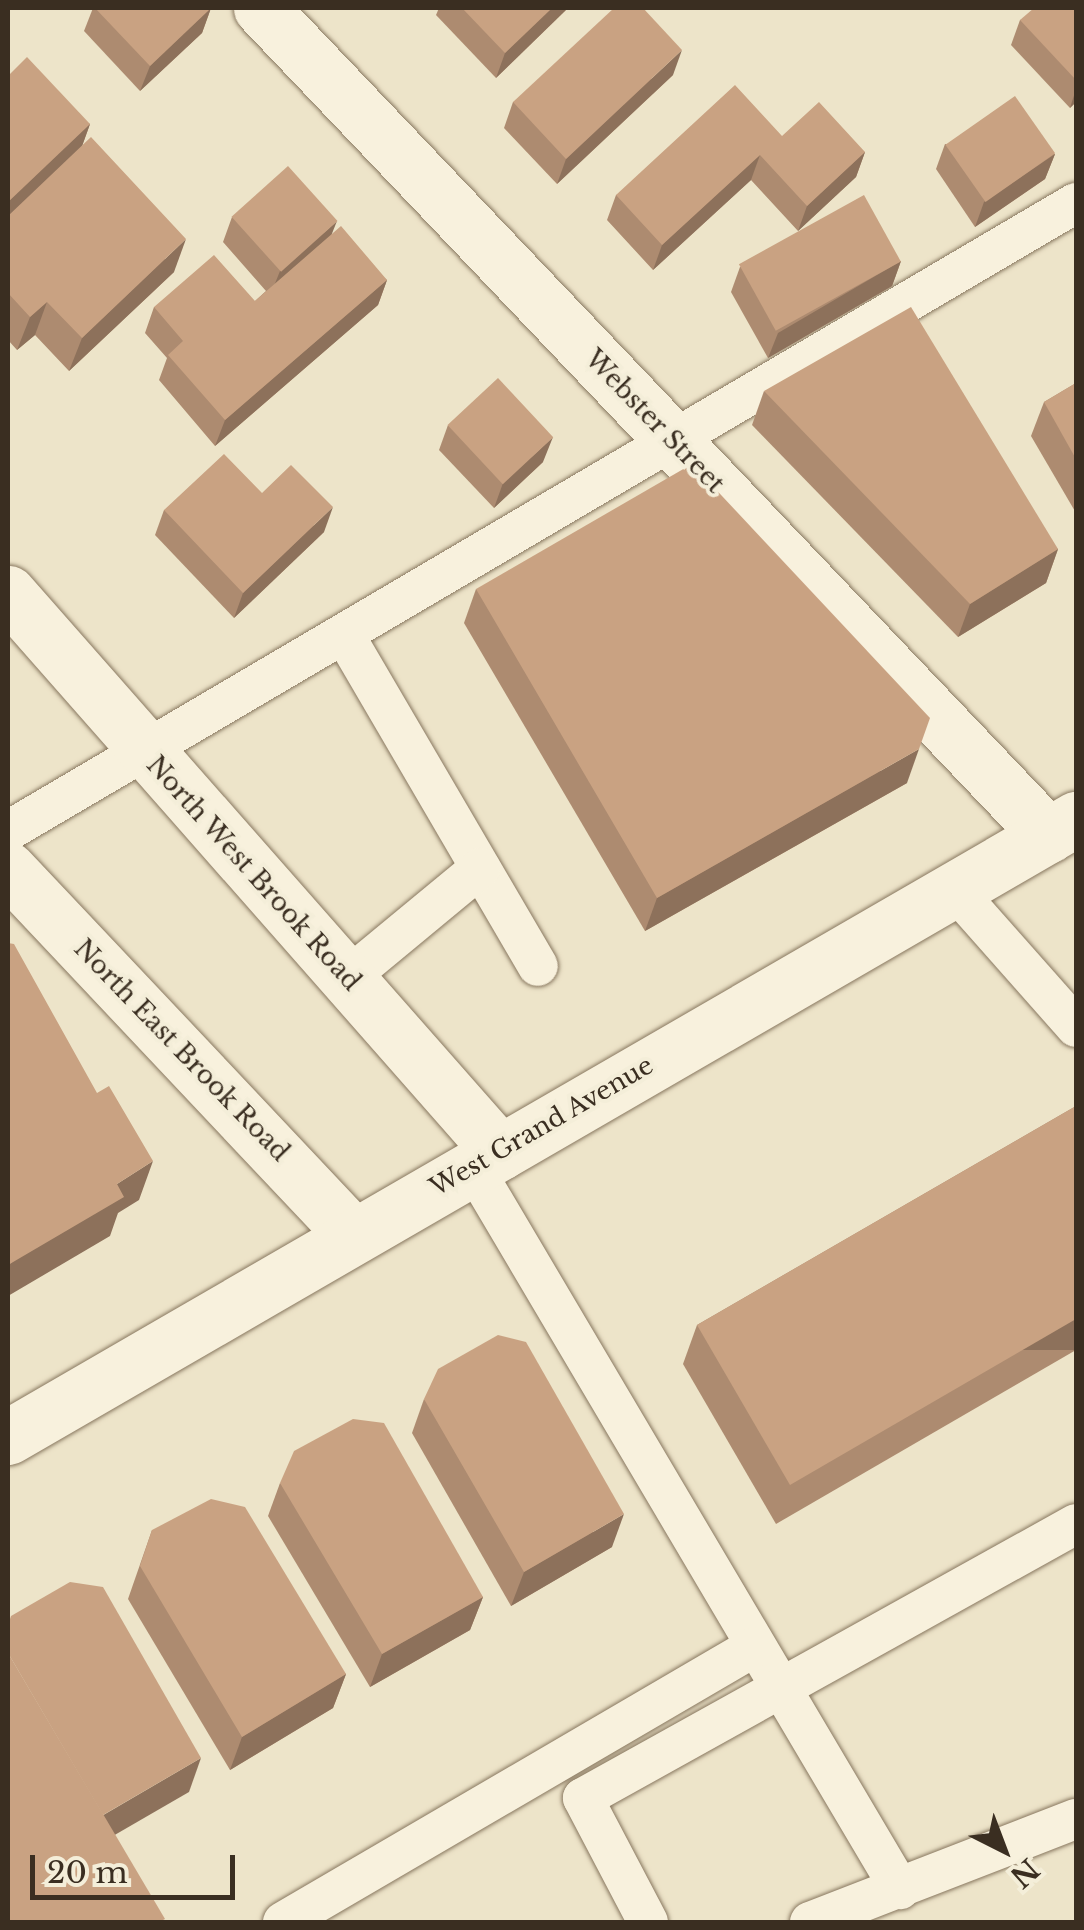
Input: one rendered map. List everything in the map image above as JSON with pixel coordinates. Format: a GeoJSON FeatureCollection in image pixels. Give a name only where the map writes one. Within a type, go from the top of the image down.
{"type":"FeatureCollection","features":[{"type":"Feature","properties":{"kind":"street","name":"Webster Street"},"geometry":{"type":"LineString","coordinates":[[261,8],[673,442],[1062,827]]}},
{"type":"Feature","properties":{"kind":"street","name":"North West Brook Road"},"geometry":{"type":"LineString","coordinates":[[8,594],[346,979],[486,1160]]}},
{"type":"Feature","properties":{"kind":"street","name":"West Grand Avenue"},"geometry":{"type":"LineString","coordinates":[[8,1437],[1062,827]]}},
{"type":"Feature","properties":{"kind":"street","name":"North East Brook Road"},"geometry":{"type":"LineString","coordinates":[[8,869],[353,1235]]}},
{"type":"Feature","properties":{"kind":"lane"},"geometry":{"type":"LineString","coordinates":[[8,831],[146,754],[1076,203]]}},
{"type":"Feature","properties":{"kind":"lane"},"geometry":{"type":"LineString","coordinates":[[345,636],[538,966]]}},
{"type":"Feature","properties":{"kind":"lane"},"geometry":{"type":"LineString","coordinates":[[346,979],[480,868]]}},
{"type":"Feature","properties":{"kind":"lane"},"geometry":{"type":"LineString","coordinates":[[954,889],[1076,1028]]}},
{"type":"Feature","properties":{"kind":"lane"},"geometry":{"type":"LineString","coordinates":[[486,1160],[754,1647],[900,1888]]}},
{"type":"Feature","properties":{"kind":"lane"},"geometry":{"type":"LineString","coordinates":[[648,1922],[583,1798],[1076,1524]]}},
{"type":"Feature","properties":{"kind":"lane"},"geometry":{"type":"LineString","coordinates":[[283,1922],[754,1647]]}},
{"type":"Feature","properties":{"kind":"lane"},"geometry":{"type":"LineString","coordinates":[[810,1922],[1076,1819]]}},
{"type":"Feature","properties":{"kind":"building"},"geometry":{"type":"Polygon","coordinates":[[[95,8],[211,8],[150,66],[95,8]]]}},
{"type":"Feature","properties":{"kind":"building"},"geometry":{"type":"Polygon","coordinates":[[[462,8],[552,8],[505,53],[462,8]]]}},
{"type":"Feature","properties":{"kind":"building"},"geometry":{"type":"Polygon","coordinates":[[[614,8],[643,8],[682,50],[566,159],[513,102],[614,8]]]}},
{"type":"Feature","properties":{"kind":"building"},"geometry":{"type":"Polygon","coordinates":[[[1034,8],[1076,8],[1076,80],[1020,20],[1034,8]]]}},
{"type":"Feature","properties":{"kind":"building"},"geometry":{"type":"Polygon","coordinates":[[[27,57],[90,124],[8,202],[8,76],[27,57]]]}},
{"type":"Feature","properties":{"kind":"building"},"geometry":{"type":"Polygon","coordinates":[[[735,85],[782,136],[819,102],[865,152],[807,206],[760,155],[662,245],[616,195],[735,85]]]}},
{"type":"Feature","properties":{"kind":"building"},"geometry":{"type":"Polygon","coordinates":[[[1015,96],[1055,153],[986,202],[945,145],[1015,96]]]}},
{"type":"Feature","properties":{"kind":"building"},"geometry":{"type":"Polygon","coordinates":[[[91,137],[186,239],[82,338],[47,302],[30,317],[8,293],[8,216],[91,137]]]}},
{"type":"Feature","properties":{"kind":"building"},"geometry":{"type":"Polygon","coordinates":[[[288,166],[338,221],[281,272],[232,217],[288,166]]]}},
{"type":"Feature","properties":{"kind":"building"},"geometry":{"type":"Polygon","coordinates":[[[864,195],[901,261],[776,331],[739,264],[864,195]]]}},
{"type":"Feature","properties":{"kind":"building"},"geometry":{"type":"Polygon","coordinates":[[[341,226],[387,280],[225,420],[168,355],[183,341],[154,307],[214,255],[255,301],[341,226]]]}},
{"type":"Feature","properties":{"kind":"building"},"geometry":{"type":"Polygon","coordinates":[[[911,307],[1058,549],[970,604],[764,391],[911,307]]]}},
{"type":"Feature","properties":{"kind":"building"},"geometry":{"type":"Polygon","coordinates":[[[498,378],[553,437],[503,484],[448,425],[498,378]]]}},
{"type":"Feature","properties":{"kind":"building"},"geometry":{"type":"Polygon","coordinates":[[[1076,383],[1076,459],[1044,402],[1076,383]]]}},
{"type":"Feature","properties":{"kind":"building"},"geometry":{"type":"Polygon","coordinates":[[[224,454],[262,493],[291,465],[333,507],[243,593],[164,510],[224,454]]]}},
{"type":"Feature","properties":{"kind":"building"},"geometry":{"type":"Polygon","coordinates":[[[692,464],[930,718],[919,749],[657,898],[476,589],[692,464]]]}},
{"type":"Feature","properties":{"kind":"building"},"geometry":{"type":"Polygon","coordinates":[[[8,943],[14,944],[97,1093],[109,1086],[153,1161],[117,1184],[124,1197],[8,1265],[8,943]]]}},
{"type":"Feature","properties":{"kind":"building"},"geometry":{"type":"Polygon","coordinates":[[[1076,1106],[1076,1319],[790,1485],[697,1325],[1076,1106]]]}},
{"type":"Feature","properties":{"kind":"building"},"geometry":{"type":"Polygon","coordinates":[[[498,1335],[526,1342],[624,1514],[524,1572],[424,1399],[438,1369],[498,1335]]]}},
{"type":"Feature","properties":{"kind":"building"},"geometry":{"type":"Polygon","coordinates":[[[353,1419],[384,1423],[483,1597],[382,1654],[280,1483],[294,1451],[353,1419]]]}},
{"type":"Feature","properties":{"kind":"building"},"geometry":{"type":"Polygon","coordinates":[[[211,1499],[245,1507],[346,1674],[242,1737],[140,1566],[152,1530],[211,1499]]]}},
{"type":"Feature","properties":{"kind":"building"},"geometry":{"type":"Polygon","coordinates":[[[70,1582],[103,1587],[201,1758],[103,1815],[8,1653],[11,1616],[70,1582]]]}},
{"type":"Feature","properties":{"kind":"building"},"geometry":{"type":"Polygon","coordinates":[[[8,1653],[165,1919],[8,1922],[8,1653]]]}}]}
